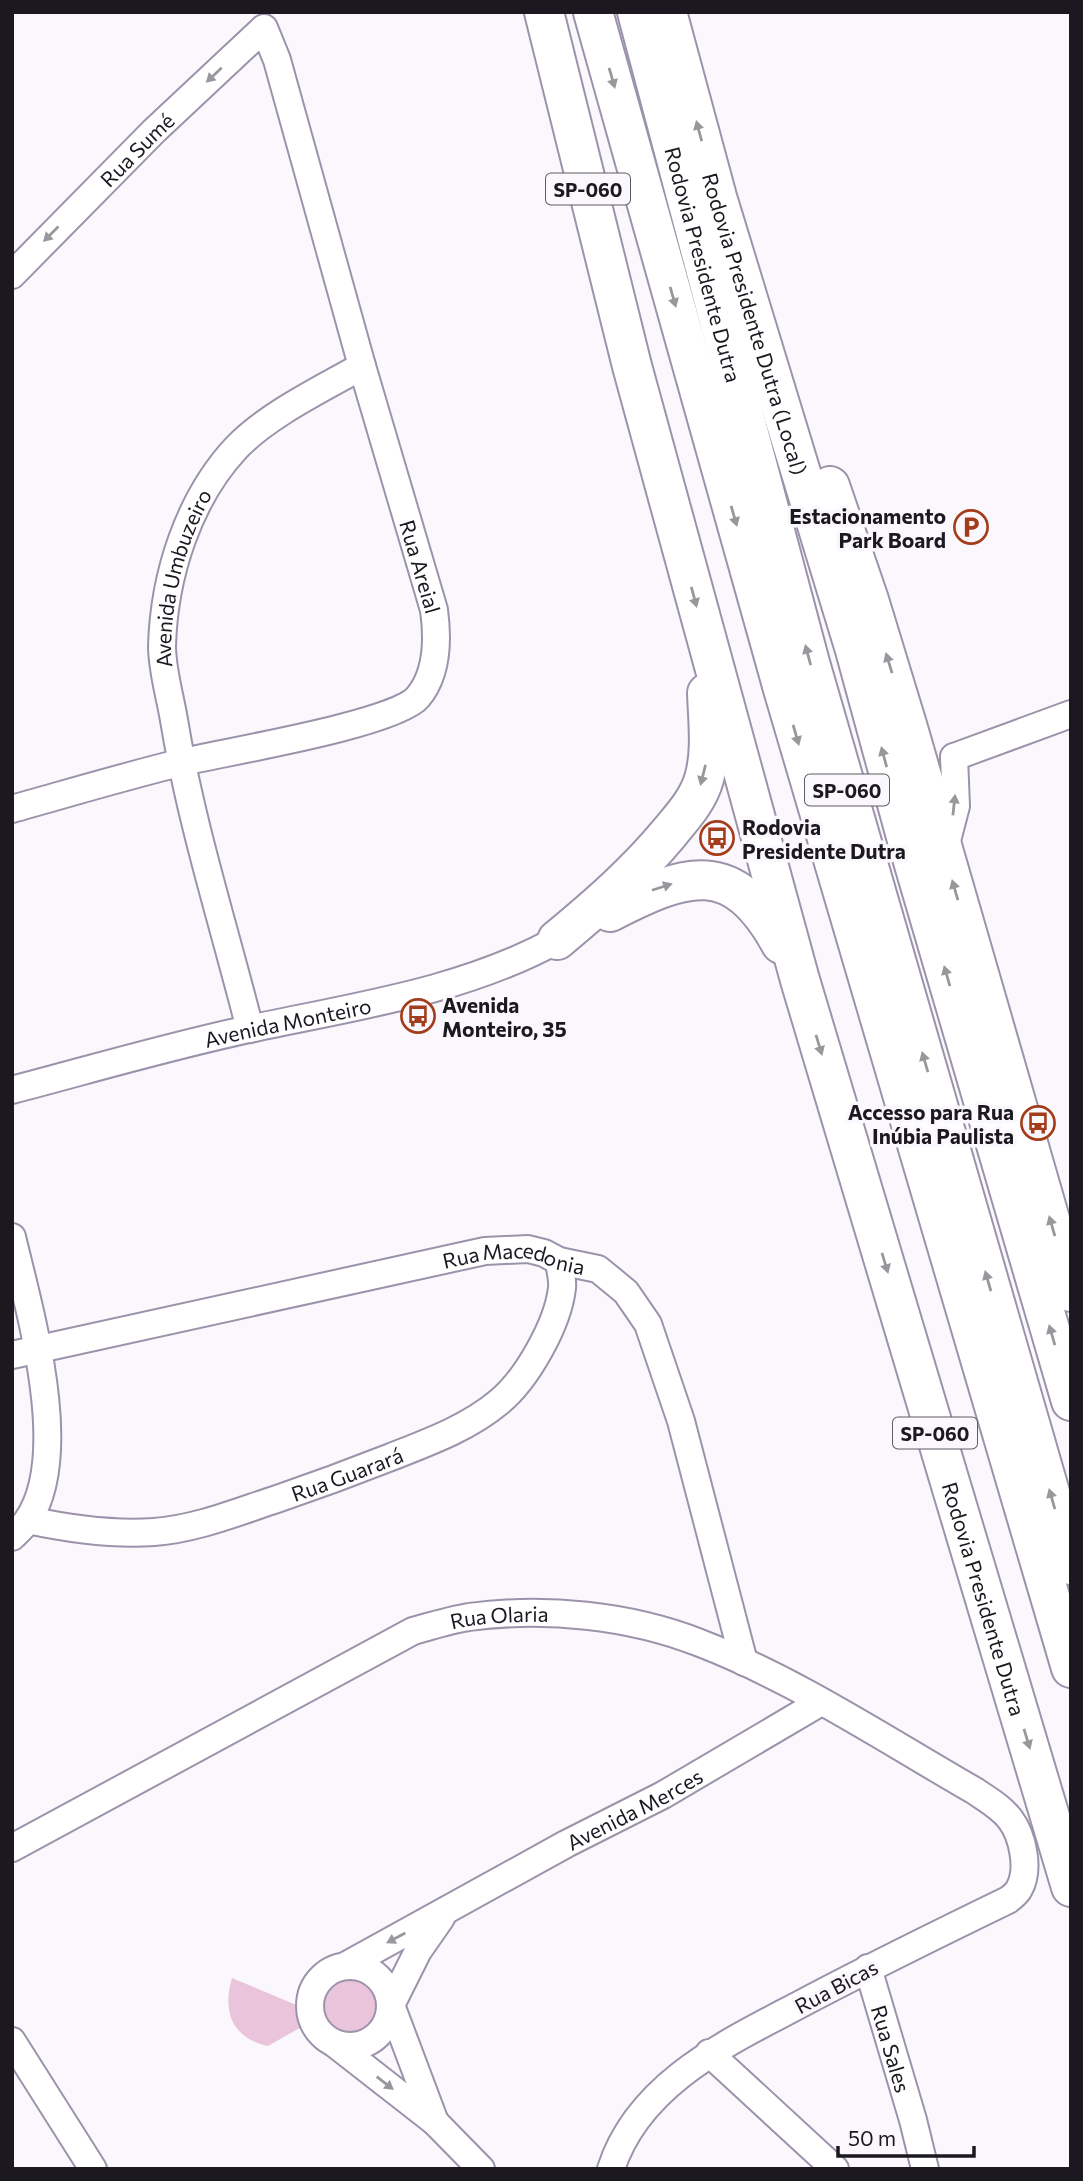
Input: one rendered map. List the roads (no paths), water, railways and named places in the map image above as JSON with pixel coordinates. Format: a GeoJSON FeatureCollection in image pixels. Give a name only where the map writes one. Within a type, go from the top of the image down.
{"type":"FeatureCollection","features":[{"type":"Feature","properties":{"kind":"highway"},"geometry":{"type":"LineString","coordinates":[[518,12],[567,195],[632,366]]}},
{"type":"Feature","properties":{"kind":"highway","name":"Rodovia Presidente Dutra"},"geometry":{"type":"LineString","coordinates":[[544,12],[632,366],[800,980],[1071,1887]]}},
{"type":"Feature","properties":{"kind":"highway"},"geometry":{"type":"LineString","coordinates":[[566,12],[668,403],[676,457],[671,512]]}},
{"type":"Feature","properties":{"kind":"highway","name":"Rodovia Presidente Dutra"},"geometry":{"type":"LineString","coordinates":[[593,12],[783,689],[1071,1668]]}},
{"type":"Feature","properties":{"kind":"highway","name":"Rodovia Presidente Dutra"},"geometry":{"type":"LineString","coordinates":[[637,12],[810,663],[1071,1565]]}},
{"type":"Feature","properties":{"kind":"highway","name":"Rodovia Presidente Dutra (Local)"},"geometry":{"type":"LineString","coordinates":[[667,12],[718,197],[855,650],[908,844],[1071,1401]]}},
{"type":"Feature","properties":{"kind":"highway"},"geometry":{"type":"LineString","coordinates":[[718,197],[768,306],[821,464],[846,527],[908,729],[1071,1292]]}},
{"type":"Feature","properties":{"kind":"highway"},"geometry":{"type":"LineString","coordinates":[[557,940],[643,864],[691,807],[704,778],[709,739],[704,634]]}},
{"type":"Feature","properties":{"kind":"highway"},"geometry":{"type":"LineString","coordinates":[[557,940],[656,888],[705,879],[730,887],[749,900],[767,918],[800,980]]}},
{"type":"Feature","properties":{"kind":"street","name":"Rua Sumé"},"geometry":{"type":"LineString","coordinates":[[12,275],[154,131],[264,28]]}},
{"type":"Feature","properties":{"kind":"street","name":"Rua Areial"},"geometry":{"type":"LineString","coordinates":[[12,809],[181,762],[369,721],[402,709],[417,698],[432,674],[437,633],[434,610],[362,366],[277,60],[264,28]]}},
{"type":"Feature","properties":{"kind":"street","name":"Avenida Umbuzeiro"},"geometry":{"type":"LineString","coordinates":[[250,1029],[181,762],[162,649],[167,596],[180,545],[202,491],[238,446],[289,407],[362,366]]}},
{"type":"Feature","properties":{"kind":"street"},"geometry":{"type":"LineString","coordinates":[[954,757],[1071,714]]}},
{"type":"Feature","properties":{"kind":"street"},"geometry":{"type":"LineString","coordinates":[[908,729],[954,757]]}},
{"type":"Feature","properties":{"kind":"street"},"geometry":{"type":"LineString","coordinates":[[944,853],[956,806],[954,757]]}},
{"type":"Feature","properties":{"kind":"street","name":"Avenida Monteiro"},"geometry":{"type":"LineString","coordinates":[[12,1090],[250,1029],[422,992],[522,959],[557,940]]}},
{"type":"Feature","properties":{"kind":"street"},"geometry":{"type":"LineString","coordinates":[[12,1237],[38,1350],[48,1440],[42,1486],[20,1529]]}},
{"type":"Feature","properties":{"kind":"street","name":"Rua Macedonia"},"geometry":{"type":"LineString","coordinates":[[12,1355],[485,1251],[528,1249],[559,1261],[598,1269],[626,1292],[648,1324],[681,1421],[744,1662]]}},
{"type":"Feature","properties":{"kind":"street","name":"Rua Guarará"},"geometry":{"type":"LineString","coordinates":[[20,1529],[156,1532],[204,1523],[326,1482],[425,1444],[470,1423],[501,1401],[533,1362],[558,1306],[563,1286],[559,1261]]}},
{"type":"Feature","properties":{"kind":"street","name":"Rua Olaria"},"geometry":{"type":"LineString","coordinates":[[12,1848],[402,1637],[424,1628],[468,1617],[524,1613],[581,1616],[637,1625],[698,1642],[744,1662],[821,1702],[999,1807]]}},
{"type":"Feature","properties":{"kind":"street","name":"Avenida Merces"},"geometry":{"type":"LineString","coordinates":[[346,1965],[555,1850],[663,1795],[821,1702]]}},
{"type":"Feature","properties":{"kind":"street","name":"Rua Bicas"},"geometry":{"type":"LineString","coordinates":[[611,2169],[631,2127],[665,2088],[709,2053],[868,1968],[1008,1900],[1018,1891],[1023,1879],[1024,1863],[1018,1832],[999,1807]]}},
{"type":"Feature","properties":{"kind":"street","name":"Avenida Merces"},"geometry":{"type":"LineString","coordinates":[[391,2005],[426,1937],[446,1911]]}},
{"type":"Feature","properties":{"kind":"street"},"geometry":{"type":"LineString","coordinates":[[435,2122],[382,1980],[372,1971],[360,1966],[346,1965],[323,1976],[314,1987],[310,2000],[310,2013],[323,2036],[435,2122],[481,2169]]}},
{"type":"Feature","properties":{"kind":"street","name":"Rua Sales"},"geometry":{"type":"LineString","coordinates":[[868,1968],[925,2169]]}},
{"type":"Feature","properties":{"kind":"street"},"geometry":{"type":"LineString","coordinates":[[335,2043],[361,2045],[373,2040],[383,2030],[391,2005]]}},
{"type":"Feature","properties":{"kind":"street"},"geometry":{"type":"LineString","coordinates":[[12,2041],[93,2169]]}},
{"type":"Feature","properties":{"kind":"street"},"geometry":{"type":"LineString","coordinates":[[709,2053],[835,2169]]}},
{"type":"Feature","properties":{"kind":"place","name":"Estacionamento Park Board"},"geometry":{"type":"Point","coordinates":[971,527]}},
{"type":"Feature","properties":{"kind":"place","name":"Rodovia Presidente Dutra"},"geometry":{"type":"Point","coordinates":[717,838]}},
{"type":"Feature","properties":{"kind":"place","name":"Avenida Monteiro, 35"},"geometry":{"type":"Point","coordinates":[418,1016]}},
{"type":"Feature","properties":{"kind":"place","name":"Accesso para Rua Inúbia Paulista"},"geometry":{"type":"Point","coordinates":[1038,1123]}}]}
